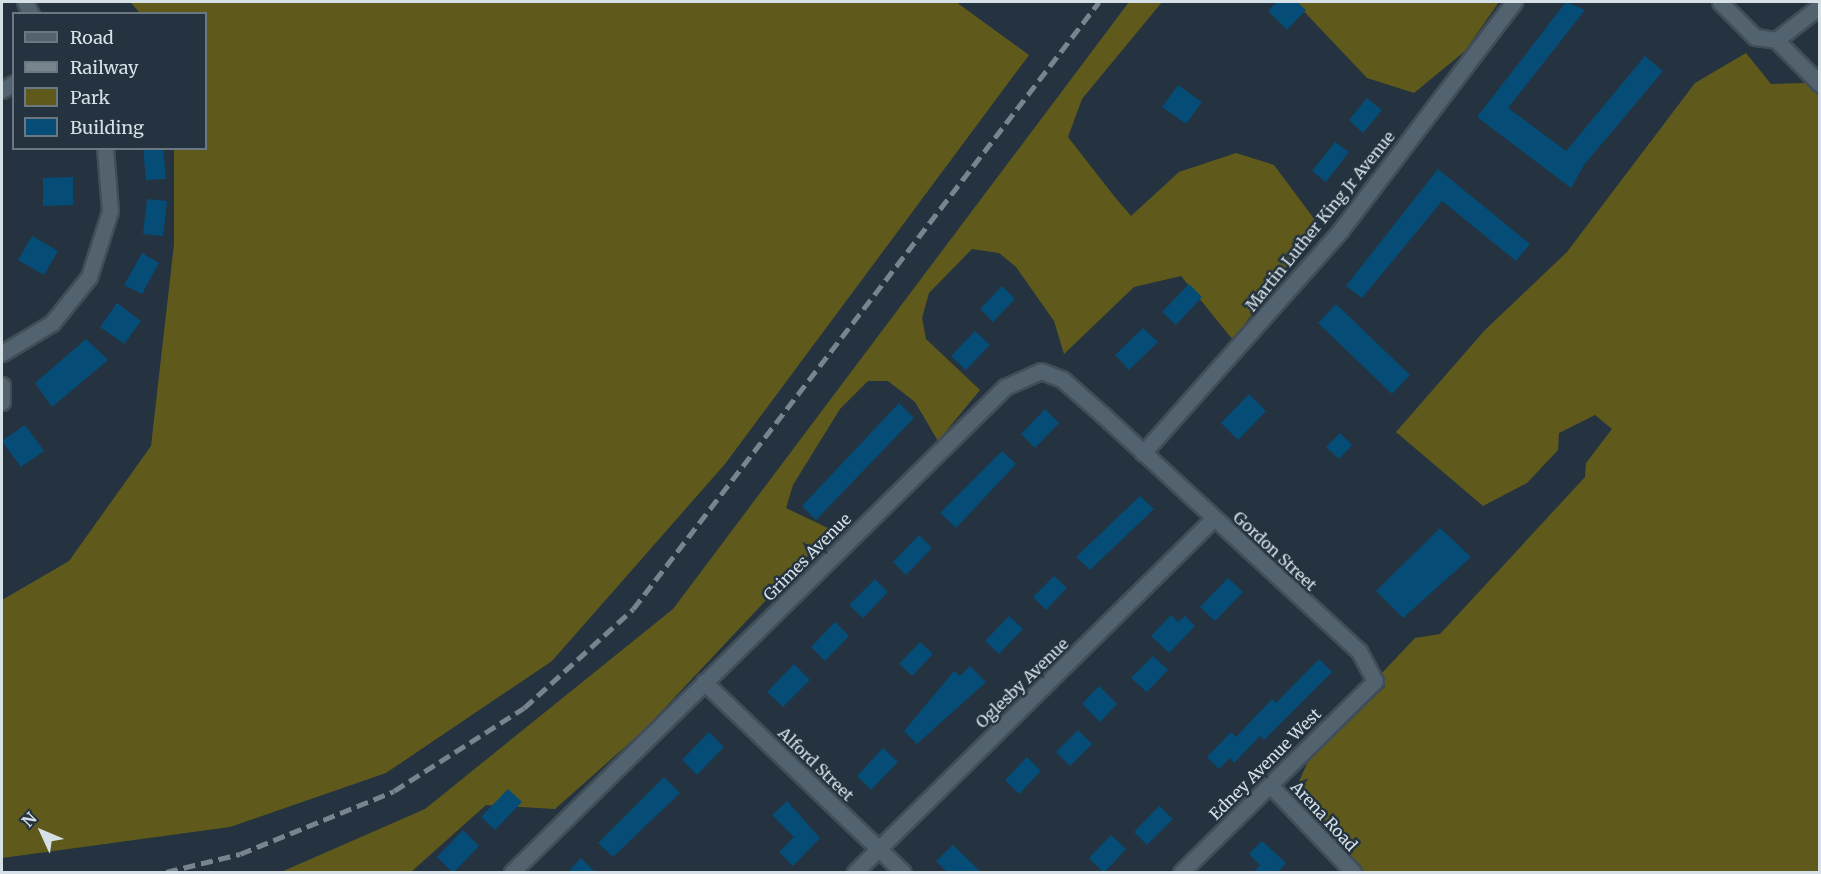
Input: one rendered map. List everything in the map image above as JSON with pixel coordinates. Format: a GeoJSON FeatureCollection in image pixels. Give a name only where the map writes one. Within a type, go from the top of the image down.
{"type":"FeatureCollection","features":[{"type":"Feature","properties":{"kind":"street","name":"Martin Luther King Jr Avenue"},"geometry":{"type":"LineString","coordinates":[[1143,453],[1340,231],[1514,2]]}},
{"type":"Feature","properties":{"kind":"street"},"geometry":{"type":"LineString","coordinates":[[1720,2],[1755,37],[1776,40],[1820,84]]}},
{"type":"Feature","properties":{"kind":"street"},"geometry":{"type":"LineString","coordinates":[[1776,40],[1820,6]]}},
{"type":"Feature","properties":{"kind":"street"},"geometry":{"type":"LineString","coordinates":[[2,353],[52,323],[89,277],[110,211],[105,150]]}},
{"type":"Feature","properties":{"kind":"street","name":"Grimes Avenue"},"geometry":{"type":"LineString","coordinates":[[512,873],[704,682],[1022,376],[1041,371],[1062,379],[1143,453]]}},
{"type":"Feature","properties":{"kind":"street"},"geometry":{"type":"LineString","coordinates":[[2,385],[2,402]]}},
{"type":"Feature","properties":{"kind":"street","name":"Gordon Street"},"geometry":{"type":"LineString","coordinates":[[1143,453],[1359,651],[1375,681]]}},
{"type":"Feature","properties":{"kind":"street","name":"Oglesby Avenue"},"geometry":{"type":"LineString","coordinates":[[855,873],[1213,519]]}},
{"type":"Feature","properties":{"kind":"street","name":"Edney Avenue West"},"geometry":{"type":"LineString","coordinates":[[1180,873],[1375,681]]}},
{"type":"Feature","properties":{"kind":"street","name":"Alford Street"},"geometry":{"type":"LineString","coordinates":[[704,682],[903,873]]}},
{"type":"Feature","properties":{"kind":"street","name":"Arena Road"},"geometry":{"type":"LineString","coordinates":[[1270,785],[1353,873]]}},
{"type":"Feature","properties":{"kind":"green space"},"geometry":{"type":"Polygon","coordinates":[[[130,2],[956,2],[1029,55],[725,464],[552,661],[386,773],[230,827],[2,858],[2,600],[69,561],[151,446],[174,244],[174,150],[207,150],[207,12],[139,12],[130,2]]]}},
{"type":"Feature","properties":{"kind":"green space"},"geometry":{"type":"Polygon","coordinates":[[[1129,2],[1162,2],[1082,99],[1068,137],[1131,216],[1179,172],[1236,153],[1274,165],[1318,224],[1233,340],[1181,276],[1134,287],[1064,354],[1054,321],[1016,267],[999,253],[972,249],[929,293],[922,318],[926,339],[980,390],[938,441],[915,402],[888,381],[868,381],[840,409],[793,485],[786,508],[832,530],[643,731],[555,809],[486,805],[411,872],[281,872],[425,809],[673,609],[1129,2]]]}},
{"type":"Feature","properties":{"kind":"green space"},"geometry":{"type":"Polygon","coordinates":[[[1295,2],[1499,2],[1465,51],[1414,93],[1367,78],[1295,2]]]}},
{"type":"Feature","properties":{"kind":"green space"},"geometry":{"type":"Polygon","coordinates":[[[1746,53],[1771,84],[1805,83],[1820,97],[1819,872],[1357,872],[1361,868],[1292,797],[1310,757],[1385,687],[1381,674],[1415,638],[1440,634],[1585,477],[1586,463],[1612,429],[1595,415],[1559,433],[1558,450],[1527,483],[1483,506],[1396,432],[1485,330],[1567,252],[1695,83],[1746,53]]]}},
{"type":"Feature","properties":{"kind":"building"},"geometry":{"type":"Polygon","coordinates":[[[1277,2],[1297,2],[1306,10],[1287,30],[1268,11],[1277,2]]]}},
{"type":"Feature","properties":{"kind":"building"},"geometry":{"type":"Polygon","coordinates":[[[1566,2],[1585,10],[1508,108],[1566,151],[1645,56],[1663,71],[1584,165],[1571,188],[1477,117],[1566,2]]]}},
{"type":"Feature","properties":{"kind":"building"},"geometry":{"type":"Polygon","coordinates":[[[1178,85],[1202,102],[1186,124],[1162,107],[1178,85]]]}},
{"type":"Feature","properties":{"kind":"building"},"geometry":{"type":"Polygon","coordinates":[[[1367,98],[1382,110],[1363,133],[1349,120],[1367,98]]]}},
{"type":"Feature","properties":{"kind":"building"},"geometry":{"type":"Polygon","coordinates":[[[1335,142],[1349,152],[1326,182],[1312,171],[1335,142]]]}},
{"type":"Feature","properties":{"kind":"building"},"geometry":{"type":"Polygon","coordinates":[[[143,150],[163,150],[166,179],[146,180],[143,150]]]}},
{"type":"Feature","properties":{"kind":"building"},"geometry":{"type":"Polygon","coordinates":[[[1438,169],[1530,244],[1516,261],[1442,201],[1362,298],[1346,286],[1438,169]]]}},
{"type":"Feature","properties":{"kind":"building"},"geometry":{"type":"Polygon","coordinates":[[[73,177],[73,205],[43,206],[43,178],[73,177]]]}},
{"type":"Feature","properties":{"kind":"building"},"geometry":{"type":"Polygon","coordinates":[[[147,199],[167,201],[163,236],[143,234],[147,199]]]}},
{"type":"Feature","properties":{"kind":"building"},"geometry":{"type":"Polygon","coordinates":[[[32,236],[58,251],[44,275],[18,260],[32,236]]]}},
{"type":"Feature","properties":{"kind":"building"},"geometry":{"type":"Polygon","coordinates":[[[142,253],[159,263],[142,294],[124,285],[142,253]]]}},
{"type":"Feature","properties":{"kind":"building"},"geometry":{"type":"Polygon","coordinates":[[[1189,284],[1202,297],[1176,325],[1162,312],[1189,284]]]}},
{"type":"Feature","properties":{"kind":"building"},"geometry":{"type":"Polygon","coordinates":[[[1002,286],[1015,299],[993,322],[980,309],[1002,286]]]}},
{"type":"Feature","properties":{"kind":"building"},"geometry":{"type":"Polygon","coordinates":[[[117,303],[141,321],[124,344],[100,327],[117,303]]]}},
{"type":"Feature","properties":{"kind":"building"},"geometry":{"type":"Polygon","coordinates":[[[1336,304],[1410,375],[1392,394],[1318,323],[1336,304]]]}},
{"type":"Feature","properties":{"kind":"building"},"geometry":{"type":"Polygon","coordinates":[[[1143,328],[1158,342],[1129,370],[1115,355],[1143,328]]]}},
{"type":"Feature","properties":{"kind":"building"},"geometry":{"type":"Polygon","coordinates":[[[975,331],[990,345],[966,370],[951,356],[975,331]]]}},
{"type":"Feature","properties":{"kind":"building"},"geometry":{"type":"Polygon","coordinates":[[[86,339],[108,360],[52,407],[35,383],[86,339]]]}},
{"type":"Feature","properties":{"kind":"building"},"geometry":{"type":"Polygon","coordinates":[[[1249,394],[1266,411],[1238,440],[1221,423],[1249,394]]]}},
{"type":"Feature","properties":{"kind":"building"},"geometry":{"type":"Polygon","coordinates":[[[899,403],[914,418],[816,520],[802,506],[899,403]]]}},
{"type":"Feature","properties":{"kind":"building"},"geometry":{"type":"Polygon","coordinates":[[[1045,409],[1059,423],[1035,448],[1021,434],[1045,409]]]}},
{"type":"Feature","properties":{"kind":"building"},"geometry":{"type":"Polygon","coordinates":[[[25,425],[44,451],[21,467],[2,441],[25,425]]]}},
{"type":"Feature","properties":{"kind":"building"},"geometry":{"type":"Polygon","coordinates":[[[1340,433],[1352,445],[1339,459],[1326,447],[1340,433]]]}},
{"type":"Feature","properties":{"kind":"building"},"geometry":{"type":"Polygon","coordinates":[[[1002,451],[1016,464],[956,528],[940,513],[1002,451]]]}},
{"type":"Feature","properties":{"kind":"building"},"geometry":{"type":"Polygon","coordinates":[[[1140,496],[1154,509],[1090,570],[1076,557],[1140,496]]]}},
{"type":"Feature","properties":{"kind":"building"},"geometry":{"type":"Polygon","coordinates":[[[1440,528],[1471,557],[1403,618],[1376,591],[1440,528]]]}},
{"type":"Feature","properties":{"kind":"building"},"geometry":{"type":"Polygon","coordinates":[[[919,535],[932,548],[906,575],[893,562],[919,535]]]}},
{"type":"Feature","properties":{"kind":"building"},"geometry":{"type":"Polygon","coordinates":[[[1054,576],[1067,588],[1046,610],[1033,597],[1054,576]]]}},
{"type":"Feature","properties":{"kind":"building"},"geometry":{"type":"Polygon","coordinates":[[[1228,578],[1243,592],[1215,621],[1200,607],[1228,578]]]}},
{"type":"Feature","properties":{"kind":"building"},"geometry":{"type":"Polygon","coordinates":[[[875,579],[888,592],[863,618],[849,605],[875,579]]]}},
{"type":"Feature","properties":{"kind":"building"},"geometry":{"type":"Polygon","coordinates":[[[1171,615],[1178,622],[1185,616],[1195,626],[1169,653],[1151,636],[1171,615]]]}},
{"type":"Feature","properties":{"kind":"building"},"geometry":{"type":"Polygon","coordinates":[[[1009,616],[1023,629],[999,654],[985,641],[1009,616]]]}},
{"type":"Feature","properties":{"kind":"building"},"geometry":{"type":"Polygon","coordinates":[[[835,622],[849,636],[825,661],[811,647],[835,622]]]}},
{"type":"Feature","properties":{"kind":"building"},"geometry":{"type":"Polygon","coordinates":[[[920,642],[933,654],[912,676],[899,664],[920,642]]]}},
{"type":"Feature","properties":{"kind":"building"},"geometry":{"type":"Polygon","coordinates":[[[1153,656],[1168,670],[1147,692],[1131,678],[1153,656]]]}},
{"type":"Feature","properties":{"kind":"building"},"geometry":{"type":"Polygon","coordinates":[[[1319,659],[1332,672],[1264,740],[1260,736],[1234,763],[1230,758],[1219,769],[1207,757],[1231,732],[1236,737],[1272,699],[1276,703],[1319,659]]]}},
{"type":"Feature","properties":{"kind":"building"},"geometry":{"type":"Polygon","coordinates":[[[794,664],[810,680],[783,707],[767,692],[794,664]]]}},
{"type":"Feature","properties":{"kind":"building"},"geometry":{"type":"Polygon","coordinates":[[[970,666],[986,682],[917,744],[904,731],[954,671],[960,676],[970,666]]]}},
{"type":"Feature","properties":{"kind":"building"},"geometry":{"type":"Polygon","coordinates":[[[1099,686],[1117,704],[1100,722],[1082,704],[1099,686]]]}},
{"type":"Feature","properties":{"kind":"building"},"geometry":{"type":"Polygon","coordinates":[[[1078,730],[1092,744],[1070,766],[1056,752],[1078,730]]]}},
{"type":"Feature","properties":{"kind":"building"},"geometry":{"type":"Polygon","coordinates":[[[709,732],[724,747],[697,775],[682,760],[709,732]]]}},
{"type":"Feature","properties":{"kind":"building"},"geometry":{"type":"Polygon","coordinates":[[[883,748],[898,762],[871,790],[857,776],[883,748]]]}},
{"type":"Feature","properties":{"kind":"building"},"geometry":{"type":"Polygon","coordinates":[[[1027,757],[1041,771],[1019,794],[1005,780],[1027,757]]]}},
{"type":"Feature","properties":{"kind":"building"},"geometry":{"type":"Polygon","coordinates":[[[664,777],[680,793],[613,857],[598,843],[664,777]]]}},
{"type":"Feature","properties":{"kind":"building"},"geometry":{"type":"Polygon","coordinates":[[[508,789],[522,802],[495,830],[481,817],[508,789]]]}},
{"type":"Feature","properties":{"kind":"building"},"geometry":{"type":"Polygon","coordinates":[[[787,801],[820,838],[793,866],[779,852],[794,837],[772,815],[787,801]]]}},
{"type":"Feature","properties":{"kind":"building"},"geometry":{"type":"Polygon","coordinates":[[[1159,806],[1173,819],[1147,845],[1134,832],[1159,806]]]}},
{"type":"Feature","properties":{"kind":"building"},"geometry":{"type":"Polygon","coordinates":[[[463,830],[479,846],[453,873],[437,857],[463,830]]]}},
{"type":"Feature","properties":{"kind":"building"},"geometry":{"type":"Polygon","coordinates":[[[1111,835],[1126,849],[1104,873],[1089,858],[1111,835]]]}},
{"type":"Feature","properties":{"kind":"building"},"geometry":{"type":"Polygon","coordinates":[[[1262,841],[1286,863],[1277,873],[1253,873],[1260,865],[1249,854],[1262,841]]]}},
{"type":"Feature","properties":{"kind":"building"},"geometry":{"type":"Polygon","coordinates":[[[953,845],[982,873],[948,873],[936,861],[953,845]]]}},
{"type":"Feature","properties":{"kind":"building"},"geometry":{"type":"Polygon","coordinates":[[[581,858],[596,873],[567,873],[581,858]]]}},
{"type":"Feature","properties":{"kind":"railway"},"geometry":{"type":"LineString","coordinates":[[166,872],[240,854],[394,791],[524,708],[633,609],[1099,2]]}}]}
